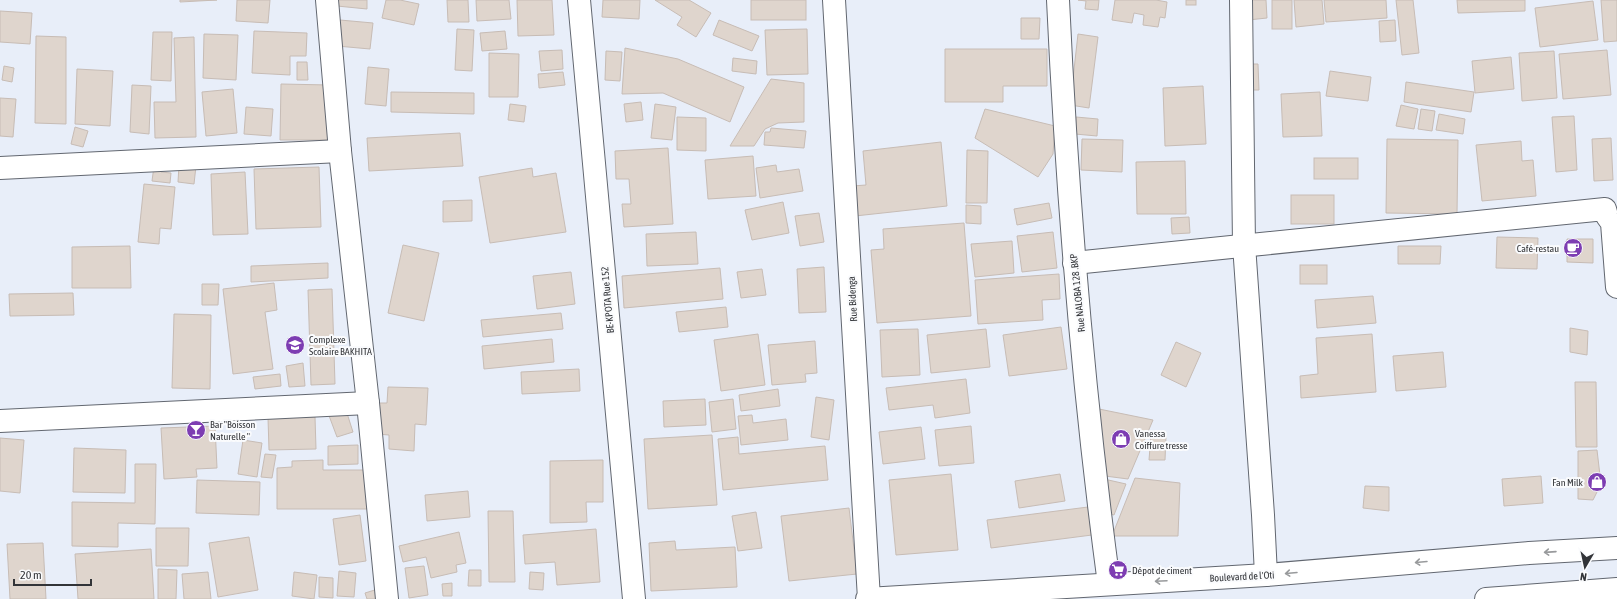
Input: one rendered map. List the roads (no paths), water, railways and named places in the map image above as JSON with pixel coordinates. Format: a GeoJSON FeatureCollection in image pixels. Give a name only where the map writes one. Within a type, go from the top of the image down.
{"type":"FeatureCollection","features":[{"type":"Feature","properties":{"kind":"street"},"geometry":{"type":"LineString","coordinates":[[327,0],[340,151],[368,403],[387,599]]}},
{"type":"Feature","properties":{"kind":"street","name":"BE-KPOTA Rue 152"},"geometry":{"type":"LineString","coordinates":[[579,0],[634,599]]}},
{"type":"Feature","properties":{"kind":"street","name":"Rue Bidenga"},"geometry":{"type":"LineString","coordinates":[[834,0],[868,599]]}},
{"type":"Feature","properties":{"kind":"street","name":"Rue NALOBA 128 .BKP"},"geometry":{"type":"LineString","coordinates":[[1058,0],[1063,111],[1074,263],[1099,512],[1109,584]]}},
{"type":"Feature","properties":{"kind":"street"},"geometry":{"type":"LineString","coordinates":[[1241,0],[1244,245],[1266,575]]}},
{"type":"Feature","properties":{"kind":"street"},"geometry":{"type":"LineString","coordinates":[[0,168],[340,151]]}},
{"type":"Feature","properties":{"kind":"street"},"geometry":{"type":"LineString","coordinates":[[1074,263],[1606,209],[1607,216],[1612,222],[1617,287]]}},
{"type":"Feature","properties":{"kind":"street"},"geometry":{"type":"LineString","coordinates":[[0,421],[368,403]]}},
{"type":"Feature","properties":{"kind":"street","name":"Boulevard de l'Oti"},"geometry":{"type":"LineString","coordinates":[[868,599],[989,595],[1109,584],[1266,575],[1617,548]]}},
{"type":"Feature","properties":{"kind":"street"},"geometry":{"type":"LineString","coordinates":[[1486,599],[1617,589]]}},
{"type":"Feature","properties":{"kind":"place","name":"Café-restau"},"geometry":{"type":"Point","coordinates":[1573,248]}},
{"type":"Feature","properties":{"kind":"place","name":"Complexe Scolaire BAKHITA"},"geometry":{"type":"Point","coordinates":[295,345]}},
{"type":"Feature","properties":{"kind":"place","name":"Bar \"Boisson Naturelle \""},"geometry":{"type":"Point","coordinates":[196,430]}},
{"type":"Feature","properties":{"kind":"place","name":"Vanessa Coiffure tresse"},"geometry":{"type":"Point","coordinates":[1121,439]}},
{"type":"Feature","properties":{"kind":"place","name":"Fan Milk"},"geometry":{"type":"Point","coordinates":[1597,482]}},
{"type":"Feature","properties":{"kind":"place","name":"Dépot de ciment"},"geometry":{"type":"Point","coordinates":[1118,570]}}]}
